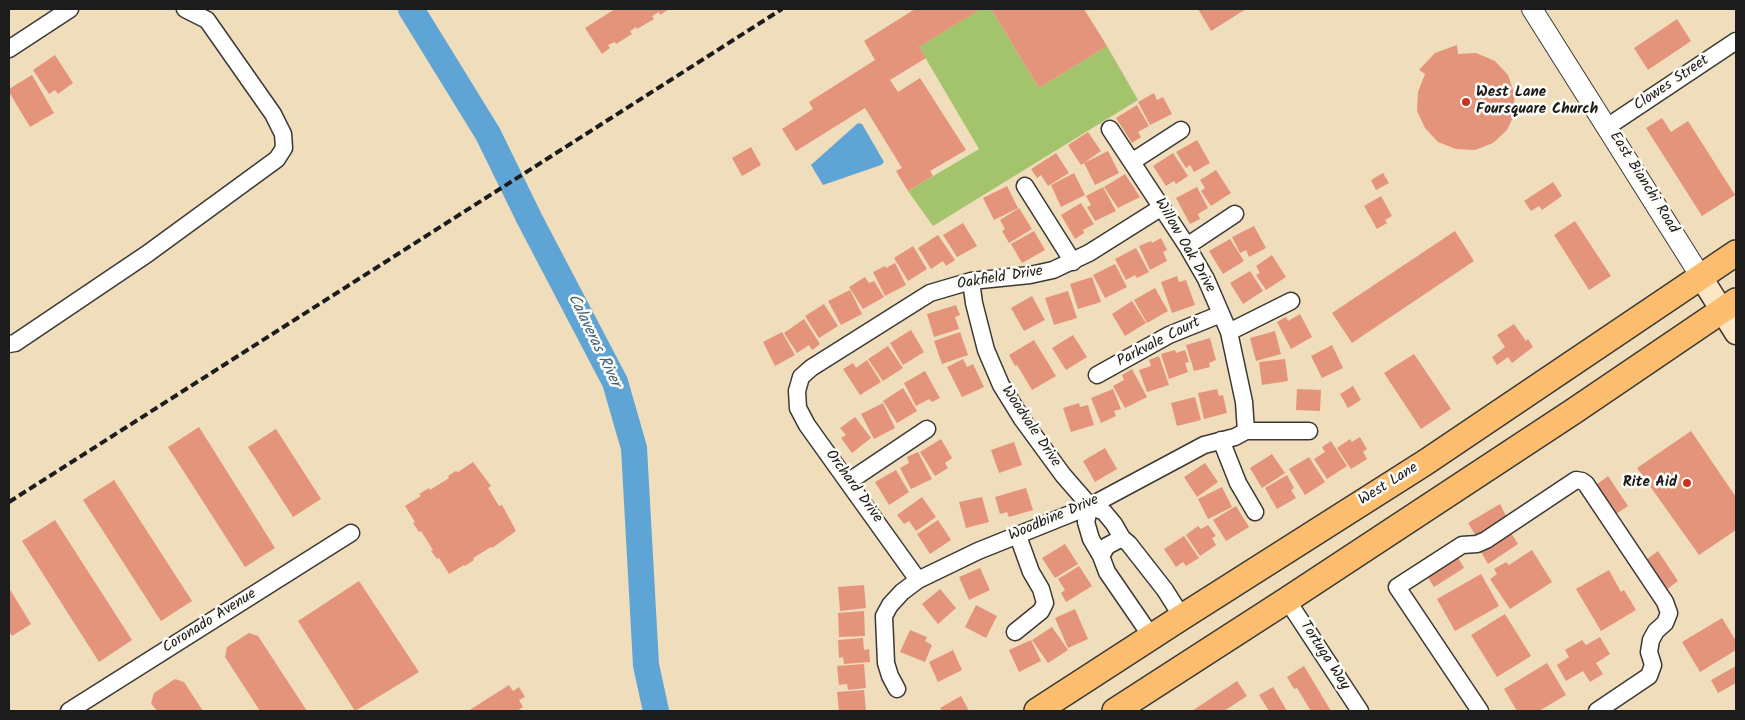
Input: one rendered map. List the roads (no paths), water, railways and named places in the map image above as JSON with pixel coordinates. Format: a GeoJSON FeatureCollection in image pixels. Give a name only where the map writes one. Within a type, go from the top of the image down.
{"type":"FeatureCollection","features":[{"type":"Feature","properties":{"kind":"main road","name":"West Lane"},"geometry":{"type":"LineString","coordinates":[[1037,711],[1426,462],[1736,253]]}},
{"type":"Feature","properties":{"kind":"main road","name":"East Bianchi Road"},"geometry":{"type":"LineString","coordinates":[[1701,277],[1729,306],[1736,333]]}},
{"type":"Feature","properties":{"kind":"main road"},"geometry":{"type":"LineString","coordinates":[[1115,711],[1574,411],[1729,306]]}},
{"type":"Feature","properties":{"kind":"street"},"geometry":{"type":"LineString","coordinates":[[9,49],[70,9]]}},
{"type":"Feature","properties":{"kind":"street"},"geometry":{"type":"LineString","coordinates":[[9,344],[15,343],[147,254],[277,159],[284,148],[284,134],[273,114],[207,20],[185,9]]}},
{"type":"Feature","properties":{"kind":"street","name":"East Bianchi Road"},"geometry":{"type":"LineString","coordinates":[[1532,9],[1701,277]]}},
{"type":"Feature","properties":{"kind":"street","name":"Clowes Street"},"geometry":{"type":"LineString","coordinates":[[1607,127],[1736,41]]}},
{"type":"Feature","properties":{"kind":"street","name":"Willow Oak Drive"},"geometry":{"type":"LineString","coordinates":[[1110,129],[1133,161],[1206,279],[1229,332],[1244,402],[1246,431]]}},
{"type":"Feature","properties":{"kind":"street"},"geometry":{"type":"LineString","coordinates":[[1133,161],[1181,130]]}},
{"type":"Feature","properties":{"kind":"street"},"geometry":{"type":"LineString","coordinates":[[1025,186],[1073,262]]}},
{"type":"Feature","properties":{"kind":"street","name":"Oakfield Drive"},"geometry":{"type":"LineString","coordinates":[[797,390],[801,377],[812,368],[930,293],[971,281],[1030,275],[1054,270],[1073,262],[1162,207]]}},
{"type":"Feature","properties":{"kind":"street"},"geometry":{"type":"LineString","coordinates":[[1187,246],[1235,214]]}},
{"type":"Feature","properties":{"kind":"street","name":"Woodvale Drive"},"geometry":{"type":"LineString","coordinates":[[971,281],[974,304],[986,350],[1000,385],[1063,475],[1090,506],[1104,512],[1122,538],[1129,544],[1165,590],[1182,617]]}},
{"type":"Feature","properties":{"kind":"street"},"geometry":{"type":"LineString","coordinates":[[1229,332],[1291,301]]}},
{"type":"Feature","properties":{"kind":"street","name":"Parkvale Court"},"geometry":{"type":"LineString","coordinates":[[1097,374],[1169,335],[1221,314]]}},
{"type":"Feature","properties":{"kind":"street","name":"Orchard Drive"},"geometry":{"type":"LineString","coordinates":[[797,390],[798,408],[807,425],[918,580]]}},
{"type":"Feature","properties":{"kind":"street"},"geometry":{"type":"LineString","coordinates":[[848,482],[926,429]]}},
{"type":"Feature","properties":{"kind":"street","name":"Woodbine Drive"},"geometry":{"type":"LineString","coordinates":[[897,689],[886,663],[884,616],[890,605],[902,592],[918,580],[978,551],[1090,506],[1204,445],[1246,431],[1309,431]]}},
{"type":"Feature","properties":{"kind":"street"},"geometry":{"type":"LineString","coordinates":[[1221,440],[1238,483],[1255,512]]}},
{"type":"Feature","properties":{"kind":"street"},"geometry":{"type":"LineString","coordinates":[[1480,711],[1398,587],[1462,544],[1477,544],[1486,540],[1576,480],[1586,484],[1665,602],[1669,613],[1665,623],[1656,631],[1651,640],[1649,652],[1653,665],[1649,676],[1597,711]]}},
{"type":"Feature","properties":{"kind":"street"},"geometry":{"type":"LineString","coordinates":[[1090,506],[1086,522],[1091,539],[1101,556],[1107,572],[1152,636]]}},
{"type":"Feature","properties":{"kind":"street","name":"Coronado Avenue"},"geometry":{"type":"LineString","coordinates":[[69,711],[351,533]]}},
{"type":"Feature","properties":{"kind":"street"},"geometry":{"type":"LineString","coordinates":[[1014,632],[1041,611],[1045,603],[1041,589],[1031,572],[1018,536]]}},
{"type":"Feature","properties":{"kind":"street"},"geometry":{"type":"LineString","coordinates":[[1101,556],[1107,546],[1122,538]]}},
{"type":"Feature","properties":{"kind":"street","name":"Tortuga Way"},"geometry":{"type":"LineString","coordinates":[[1287,600],[1360,711]]}},
{"type":"Feature","properties":{"kind":"water"},"geometry":{"type":"Polygon","coordinates":[[[858,123],[862,124],[884,162],[881,165],[823,185],[811,165],[858,123]]]}},
{"type":"Feature","properties":{"kind":"waterway","name":"Calaveras River"},"geometry":{"type":"LineString","coordinates":[[411,9],[488,134],[530,220],[615,382],[634,448],[646,665],[656,711]]}},
{"type":"Feature","properties":{"kind":"railway"},"geometry":{"type":"LineString","coordinates":[[9,502],[782,9]]}},
{"type":"Feature","properties":{"kind":"place","name":"West Lane Foursquare Church"},"geometry":{"type":"Point","coordinates":[1466,102]}},
{"type":"Feature","properties":{"kind":"place","name":"Rite Aid"},"geometry":{"type":"Point","coordinates":[1687,483]}}]}
